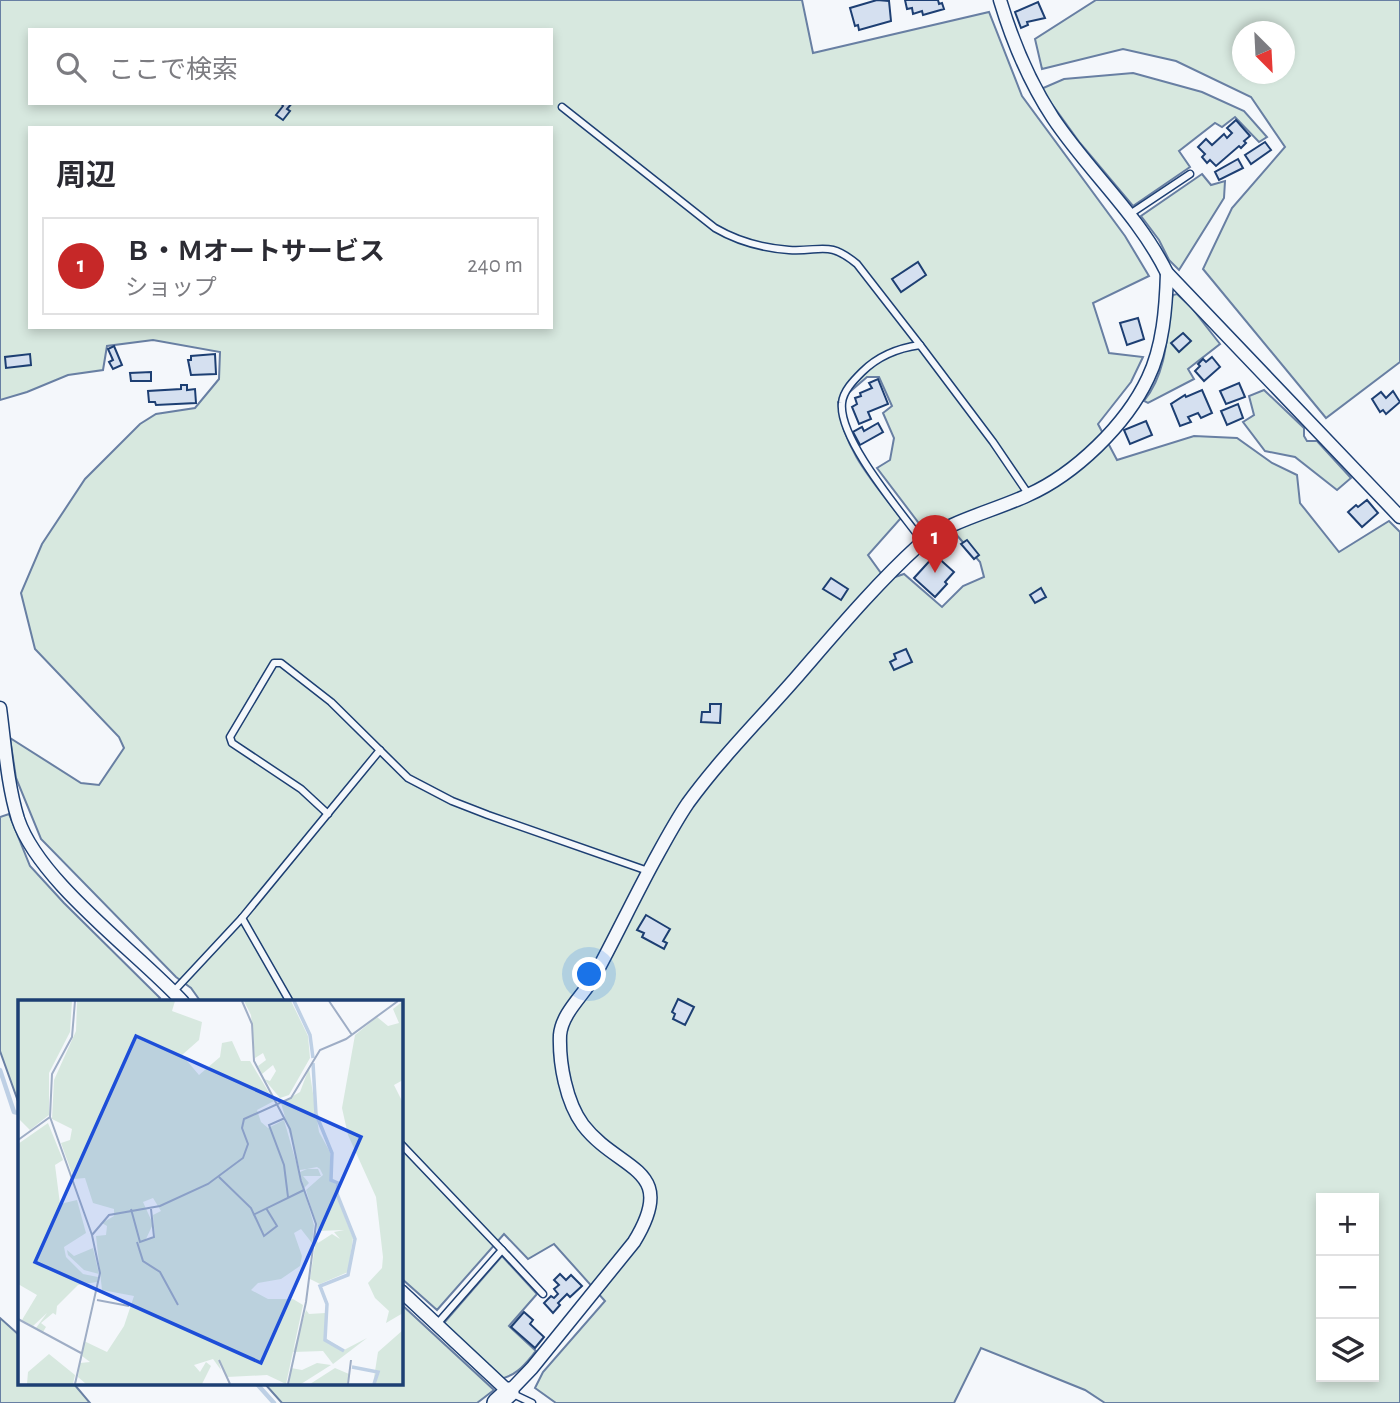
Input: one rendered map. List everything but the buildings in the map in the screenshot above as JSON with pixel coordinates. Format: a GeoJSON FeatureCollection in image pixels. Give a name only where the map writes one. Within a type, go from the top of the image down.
{"type":"FeatureCollection","features":[{"type":"Feature","properties":{"kind":"street"},"geometry":{"type":"LineString","coordinates":[[1000,0],[1038,93],[1054,120],[1130,214],[1154,247],[1167,273],[1400,517]]}},
{"type":"Feature","properties":{"kind":"street"},"geometry":{"type":"LineString","coordinates":[[402,1292],[438,1324],[503,1397],[532,1368],[634,1242],[646,1223],[651,1189],[641,1173],[603,1144],[584,1125],[571,1104],[564,1073],[560,1033],[565,1019],[593,979],[687,804],[729,752],[884,579],[923,542],[962,521],[1029,495],[1055,480],[1101,443],[1128,411],[1149,378],[1160,337],[1167,273]]}},
{"type":"Feature","properties":{"kind":"street"},"geometry":{"type":"LineString","coordinates":[[0,708],[4,782],[31,847],[76,899],[181,1000]]}},
{"type":"Feature","properties":{"kind":"lane"},"geometry":{"type":"LineString","coordinates":[[562,107],[715,228],[732,238],[753,246],[792,250],[827,247],[844,253],[857,264],[920,345],[1029,495]]}},
{"type":"Feature","properties":{"kind":"lane"},"geometry":{"type":"LineString","coordinates":[[1130,214],[1190,174]]}},
{"type":"Feature","properties":{"kind":"lane"},"geometry":{"type":"LineString","coordinates":[[920,345],[902,347],[869,365],[846,392],[842,404],[844,418],[857,451],[923,542]]}},
{"type":"Feature","properties":{"kind":"lane"},"geometry":{"type":"LineString","coordinates":[[328,814],[301,789],[232,743],[230,737],[274,663],[281,663],[331,702],[408,778],[452,801],[649,871]]}},
{"type":"Feature","properties":{"kind":"lane"},"geometry":{"type":"LineString","coordinates":[[173,992],[242,918],[380,750]]}},
{"type":"Feature","properties":{"kind":"lane"},"geometry":{"type":"LineString","coordinates":[[242,918],[289,1000]]}},
{"type":"Feature","properties":{"kind":"lane"},"geometry":{"type":"LineString","coordinates":[[402,1145],[543,1294]]}},
{"type":"Feature","properties":{"kind":"lane"},"geometry":{"type":"LineString","coordinates":[[438,1324],[502,1250]]}},
{"type":"Feature","properties":{"kind":"lane"},"geometry":{"type":"LineString","coordinates":[[503,1397],[531,1403]]}},
{"type":"Feature","properties":{"kind":"shaded area"},"geometry":{"type":"Polygon","coordinates":[[[0,0],[802,0],[813,53],[989,12],[1022,96],[1125,236],[1149,276],[1093,303],[1109,353],[1143,357],[1131,382],[1098,424],[1117,460],[1194,436],[1237,438],[1272,463],[1297,475],[1300,503],[1339,552],[1389,521],[1400,532],[1400,1403],[1105,1403],[1085,1390],[981,1348],[954,1403],[556,1403],[535,1388],[543,1372],[605,1301],[554,1244],[528,1259],[504,1234],[437,1310],[402,1279],[402,1000],[200,1000],[191,988],[176,977],[41,839],[16,778],[10,738],[81,783],[99,785],[124,748],[119,737],[35,649],[21,593],[42,544],[85,479],[140,424],[156,414],[195,408],[219,379],[220,352],[153,340],[107,346],[103,370],[68,375],[0,400],[0,0]],[[867,377],[838,402],[846,434],[860,464],[901,518],[868,555],[886,580],[904,574],[942,607],[963,586],[984,577],[980,562],[955,533],[924,530],[877,468],[890,460],[894,438],[883,413],[892,406],[879,377],[867,377]]]}},
{"type":"Feature","properties":{"kind":"shaded area"},"geometry":{"type":"Polygon","coordinates":[[[1096,0],[1400,0],[1400,362],[1326,418],[1203,269],[1232,208],[1285,147],[1251,97],[1176,61],[1123,49],[1042,69],[1035,39],[1096,0]]]}},
{"type":"Feature","properties":{"kind":"shaded area"},"geometry":{"type":"Polygon","coordinates":[[[1133,73],[1202,92],[1244,111],[1267,137],[1259,142],[1235,117],[1222,127],[1215,123],[1179,151],[1190,167],[1133,206],[1080,143],[1041,89],[1064,79],[1133,73]]]}},
{"type":"Feature","properties":{"kind":"shaded area"},"geometry":{"type":"Polygon","coordinates":[[[1202,174],[1211,185],[1225,181],[1224,198],[1179,270],[1169,260],[1159,240],[1141,216],[1202,174]]]}},
{"type":"Feature","properties":{"kind":"shaded area"},"geometry":{"type":"Polygon","coordinates":[[[1177,294],[1191,307],[1220,344],[1188,369],[1194,379],[1148,403],[1144,401],[1162,366],[1171,301],[1173,295],[1177,294]]]}},
{"type":"Feature","properties":{"kind":"shaded area"},"geometry":{"type":"Polygon","coordinates":[[[1264,390],[1304,428],[1307,441],[1317,441],[1351,478],[1337,490],[1295,457],[1265,451],[1243,422],[1254,415],[1249,396],[1264,390]]]}},
{"type":"Feature","properties":{"kind":"shaded area"},"geometry":{"type":"Polygon","coordinates":[[[9,814],[30,866],[160,998],[18,1000],[18,1101],[0,1051],[0,817],[9,814]]]}},
{"type":"Feature","properties":{"kind":"shaded area"},"geometry":{"type":"Polygon","coordinates":[[[502,1256],[537,1294],[509,1326],[536,1351],[516,1372],[499,1379],[443,1324],[502,1256]]]}},
{"type":"Feature","properties":{"kind":"shaded area"},"geometry":{"type":"Polygon","coordinates":[[[402,1305],[494,1390],[477,1403],[282,1403],[267,1386],[402,1386],[402,1305]]]}},
{"type":"Feature","properties":{"kind":"shaded area"},"geometry":{"type":"Polygon","coordinates":[[[0,1318],[18,1334],[18,1386],[76,1386],[90,1403],[0,1403],[0,1318]]]}},
{"type":"Feature","properties":{"kind":"waterway"},"geometry":{"type":"LineString","coordinates":[[0,1070],[14,1112],[18,1113]]}},
{"type":"Feature","properties":{"kind":"waterway"},"geometry":{"type":"LineString","coordinates":[[259,1386],[274,1403]]}},
{"type":"Feature","properties":{"kind":"place","name":"Ｂ・Ｍオートサービス"},"geometry":{"type":"Point","coordinates":[935,573]}}]}
